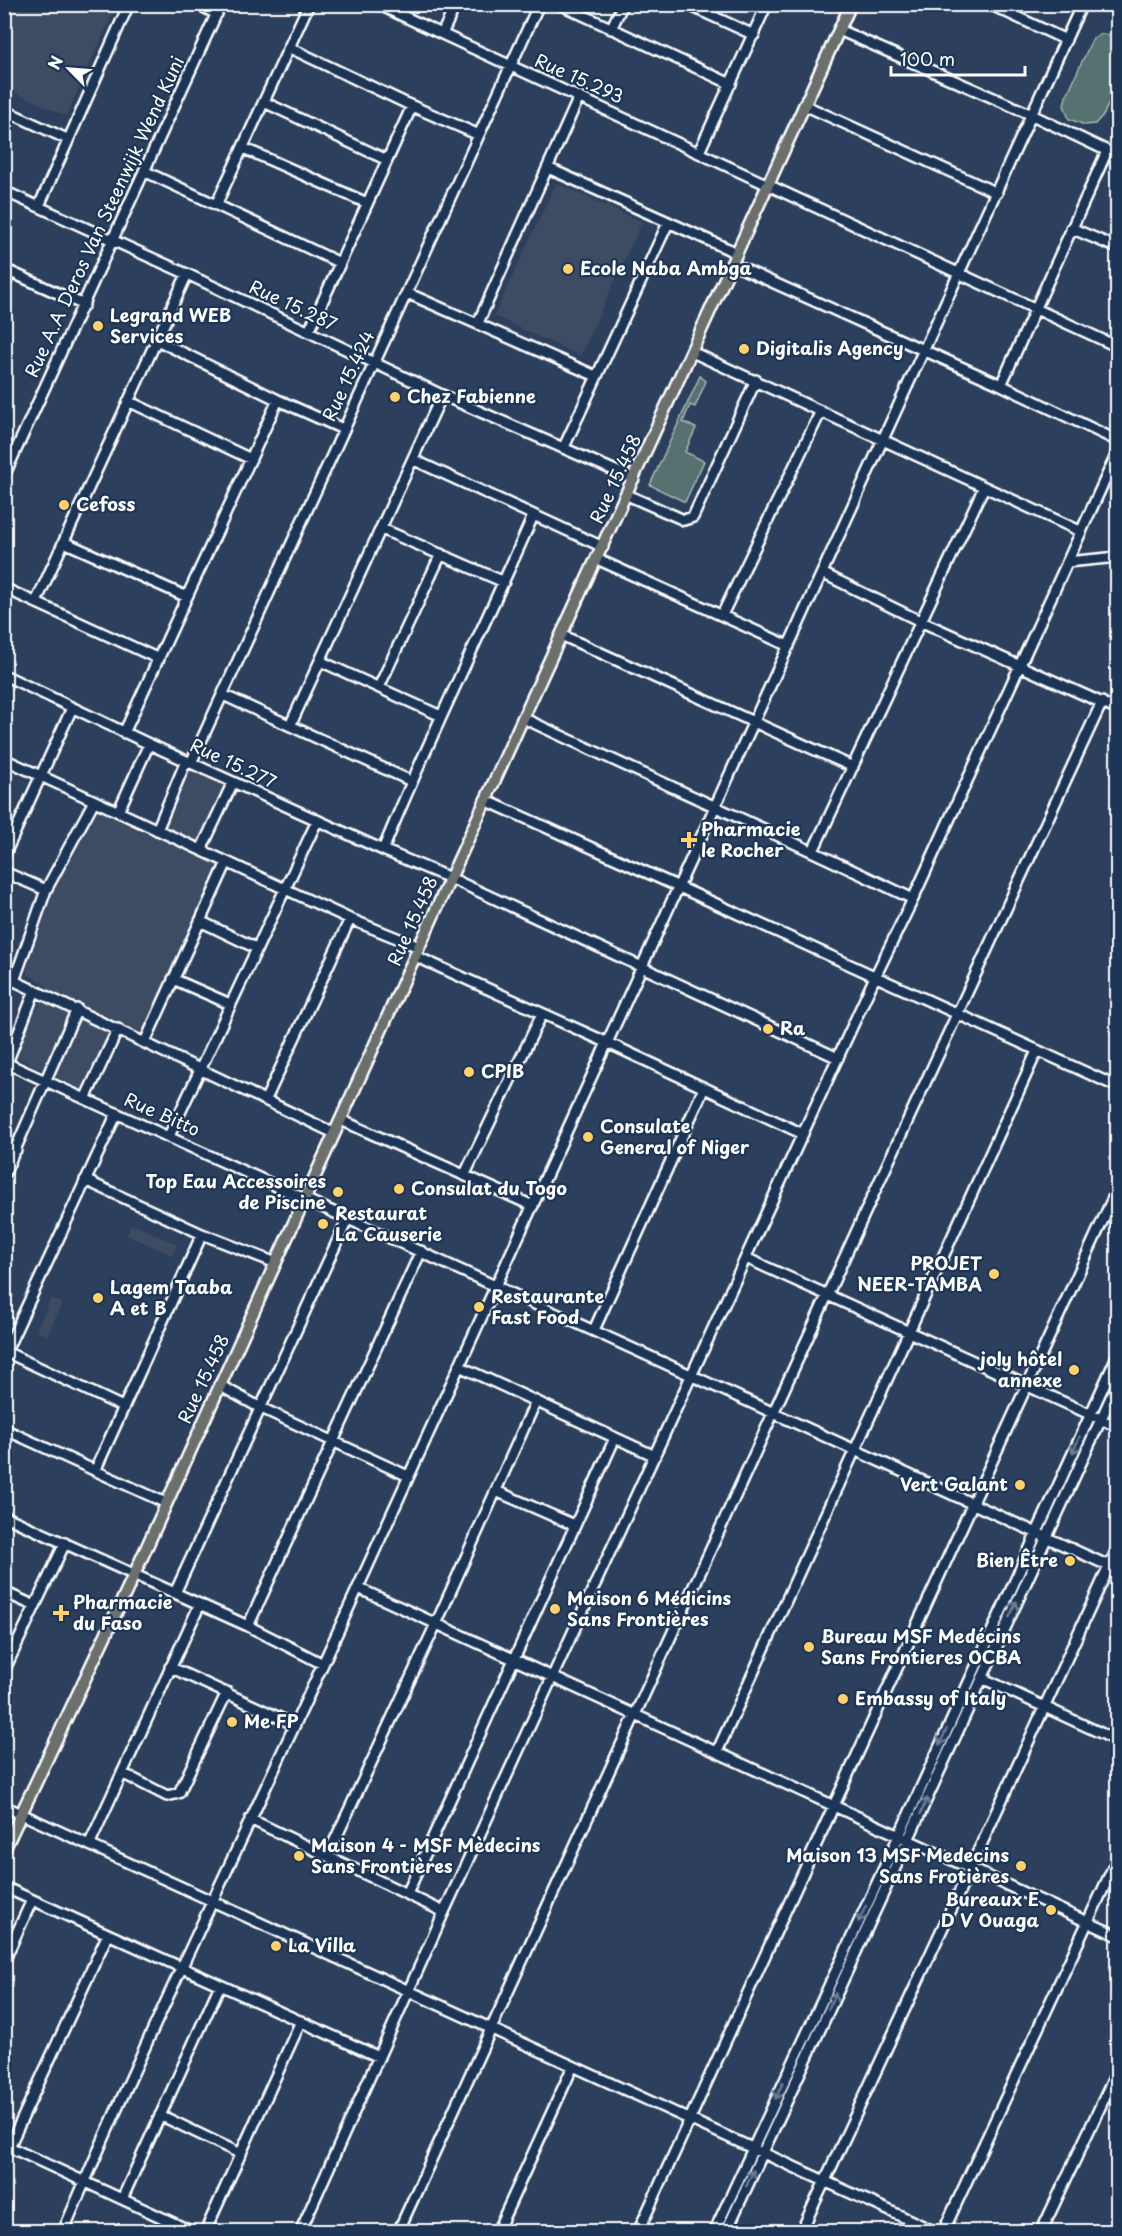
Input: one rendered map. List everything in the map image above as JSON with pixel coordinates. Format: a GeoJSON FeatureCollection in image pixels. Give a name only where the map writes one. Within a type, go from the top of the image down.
{"type":"FeatureCollection","features":[{"type":"Feature","properties":{"kind":"main road","name":"Rue 15.458"},"geometry":{"type":"LineString","coordinates":[[4,1850],[134,1575],[485,800],[851,4]]}},
{"type":"Feature","properties":{"kind":"street"},"geometry":{"type":"LineString","coordinates":[[39,206],[129,4]]}},
{"type":"Feature","properties":{"kind":"street"},"geometry":{"type":"LineString","coordinates":[[197,4],[219,9]]}},
{"type":"Feature","properties":{"kind":"street"},"geometry":{"type":"LineString","coordinates":[[216,205],[309,4]]}},
{"type":"Feature","properties":{"kind":"street","name":"Rue 15.293"},"geometry":{"type":"LineString","coordinates":[[377,4],[1118,347]]}},
{"type":"Feature","properties":{"kind":"street"},"geometry":{"type":"LineString","coordinates":[[442,34],[456,4]]}},
{"type":"Feature","properties":{"kind":"street","name":"Rue 15.424"},"geometry":{"type":"LineString","coordinates":[[157,830],[223,695],[539,4]]}},
{"type":"Feature","properties":{"kind":"street"},"geometry":{"type":"LineString","coordinates":[[559,4],[731,84]]}},
{"type":"Feature","properties":{"kind":"street"},"geometry":{"type":"LineString","coordinates":[[611,29],[623,4]]}},
{"type":"Feature","properties":{"kind":"street"},"geometry":{"type":"LineString","coordinates":[[686,4],[754,35]]}},
{"type":"Feature","properties":{"kind":"street"},"geometry":{"type":"LineString","coordinates":[[699,152],[767,4]]}},
{"type":"Feature","properties":{"kind":"street"},"geometry":{"type":"LineString","coordinates":[[989,4],[1002,7],[1066,40]]}},
{"type":"Feature","properties":{"kind":"street"},"geometry":{"type":"LineString","coordinates":[[63,2232],[181,1967],[214,1901],[358,1588],[925,352],[1082,4]]}},
{"type":"Feature","properties":{"kind":"street","name":"Rue A.A Deros Van Steenwijk Wend Kuni"},"geometry":{"type":"LineString","coordinates":[[4,476],[219,9]]}},
{"type":"Feature","properties":{"kind":"street"},"geometry":{"type":"LineString","coordinates":[[840,30],[1118,156]]}},
{"type":"Feature","properties":{"kind":"street"},"geometry":{"type":"LineString","coordinates":[[290,48],[479,135]]}},
{"type":"Feature","properties":{"kind":"street"},"geometry":{"type":"LineString","coordinates":[[478,323],[579,97]]}},
{"type":"Feature","properties":{"kind":"street"},"geometry":{"type":"LineString","coordinates":[[264,102],[387,160]]}},
{"type":"Feature","properties":{"kind":"street"},"geometry":{"type":"LineString","coordinates":[[804,105],[997,193]]}},
{"type":"Feature","properties":{"kind":"street"},"geometry":{"type":"LineString","coordinates":[[309,331],[412,106]]}},
{"type":"Feature","properties":{"kind":"street"},"geometry":{"type":"LineString","coordinates":[[4,110],[67,139]]}},
{"type":"Feature","properties":{"kind":"street"},"geometry":{"type":"LineString","coordinates":[[243,148],[368,203]]}},
{"type":"Feature","properties":{"kind":"street"},"geometry":{"type":"LineString","coordinates":[[1001,385],[1107,151]]}},
{"type":"Feature","properties":{"kind":"street"},"geometry":{"type":"LineString","coordinates":[[548,168],[737,253]]}},
{"type":"Feature","properties":{"kind":"street"},"geometry":{"type":"LineString","coordinates":[[144,171],[340,263]]}},
{"type":"Feature","properties":{"kind":"street","name":"Rue 15.287"},"geometry":{"type":"LineString","coordinates":[[4,191],[187,274],[442,395],[634,479]]}},
{"type":"Feature","properties":{"kind":"street"},"geometry":{"type":"LineString","coordinates":[[564,447],[668,222]]}},
{"type":"Feature","properties":{"kind":"street"},"geometry":{"type":"LineString","coordinates":[[1071,228],[1118,248]]}},
{"type":"Feature","properties":{"kind":"street"},"geometry":{"type":"LineString","coordinates":[[732,264],[1001,385],[1118,441]]}},
{"type":"Feature","properties":{"kind":"street"},"geometry":{"type":"LineString","coordinates":[[4,286],[8,270],[84,305]]}},
{"type":"Feature","properties":{"kind":"street"},"geometry":{"type":"LineString","coordinates":[[36,602],[187,274]]}},
{"type":"Feature","properties":{"kind":"street"},"geometry":{"type":"LineString","coordinates":[[407,293],[596,376]]}},
{"type":"Feature","properties":{"kind":"street"},"geometry":{"type":"LineString","coordinates":[[157,340],[278,400],[343,429]]}},
{"type":"Feature","properties":{"kind":"street"},"geometry":{"type":"LineString","coordinates":[[692,352],[1080,531]]}},
{"type":"Feature","properties":{"kind":"street"},"geometry":{"type":"LineString","coordinates":[[627,495],[684,520],[693,517],[756,380]]}},
{"type":"Feature","properties":{"kind":"street"},"geometry":{"type":"LineString","coordinates":[[290,726],[442,395]]}},
{"type":"Feature","properties":{"kind":"street"},"geometry":{"type":"LineString","coordinates":[[124,733],[278,400]]}},
{"type":"Feature","properties":{"kind":"street"},"geometry":{"type":"LineString","coordinates":[[128,402],[251,459]]}},
{"type":"Feature","properties":{"kind":"street"},"geometry":{"type":"LineString","coordinates":[[722,615],[820,411]]}},
{"type":"Feature","properties":{"kind":"street"},"geometry":{"type":"LineString","coordinates":[[300,2232],[444,1912],[1118,451]]}},
{"type":"Feature","properties":{"kind":"street"},"geometry":{"type":"LineString","coordinates":[[414,460],[603,547]]}},
{"type":"Feature","properties":{"kind":"street"},"geometry":{"type":"LineString","coordinates":[[813,851],[984,487]]}},
{"type":"Feature","properties":{"kind":"street"},"geometry":{"type":"LineString","coordinates":[[383,850],[411,781],[533,516]]}},
{"type":"Feature","properties":{"kind":"street"},"geometry":{"type":"LineString","coordinates":[[382,529],[504,582]]}},
{"type":"Feature","properties":{"kind":"street"},"geometry":{"type":"LineString","coordinates":[[64,542],[187,597]]}},
{"type":"Feature","properties":{"kind":"street"},"geometry":{"type":"LineString","coordinates":[[379,687],[441,554]]}},
{"type":"Feature","properties":{"kind":"street"},"geometry":{"type":"LineString","coordinates":[[1067,562],[1118,557]]}},
{"type":"Feature","properties":{"kind":"street"},"geometry":{"type":"LineString","coordinates":[[597,559],[789,646]]}},
{"type":"Feature","properties":{"kind":"street"},"geometry":{"type":"LineString","coordinates":[[822,573],[920,621],[1118,710]]}},
{"type":"Feature","properties":{"kind":"street"},"geometry":{"type":"LineString","coordinates":[[4,588],[159,659]]}},
{"type":"Feature","properties":{"kind":"street"},"geometry":{"type":"LineString","coordinates":[[561,635],[853,767]]}},
{"type":"Feature","properties":{"kind":"street"},"geometry":{"type":"LineString","coordinates":[[320,661],[441,716]]}},
{"type":"Feature","properties":{"kind":"street","name":"Rue 15.277"},"geometry":{"type":"LineString","coordinates":[[4,675],[124,733],[316,821],[450,878],[838,1058]]}},
{"type":"Feature","properties":{"kind":"street"},"geometry":{"type":"LineString","coordinates":[[223,695],[411,781]]}},
{"type":"Feature","properties":{"kind":"street"},"geometry":{"type":"LineString","coordinates":[[399,2232],[637,1715],[772,1411],[1102,702]]}},
{"type":"Feature","properties":{"kind":"street"},"geometry":{"type":"LineString","coordinates":[[4,856],[72,708]]}},
{"type":"Feature","properties":{"kind":"street"},"geometry":{"type":"LineString","coordinates":[[523,718],[913,899]]}},
{"type":"Feature","properties":{"kind":"street"},"geometry":{"type":"LineString","coordinates":[[118,812],[149,744]]}},
{"type":"Feature","properties":{"kind":"street"},"geometry":{"type":"LineString","coordinates":[[4,759],[350,919],[542,1014],[803,1134]]}},
{"type":"Feature","properties":{"kind":"street"},"geometry":{"type":"LineString","coordinates":[[201,850],[232,782]]}},
{"type":"Feature","properties":{"kind":"street"},"geometry":{"type":"LineString","coordinates":[[485,800],[680,886],[1118,1088]]}},
{"type":"Feature","properties":{"kind":"street"},"geometry":{"type":"LineString","coordinates":[[14,981],[46,890],[94,801]]}},
{"type":"Feature","properties":{"kind":"street"},"geometry":{"type":"LineString","coordinates":[[169,1137],[316,821]]}},
{"type":"Feature","properties":{"kind":"street"},"geometry":{"type":"LineString","coordinates":[[145,1042],[227,862]]}},
{"type":"Feature","properties":{"kind":"street"},"geometry":{"type":"LineString","coordinates":[[4,872],[46,890]]}},
{"type":"Feature","properties":{"kind":"street"},"geometry":{"type":"LineString","coordinates":[[266,1099],[350,919]]}},
{"type":"Feature","properties":{"kind":"street"},"geometry":{"type":"LineString","coordinates":[[200,921],[256,948]]}},
{"type":"Feature","properties":{"kind":"street"},"geometry":{"type":"LineString","coordinates":[[4,976],[334,1133]]}},
{"type":"Feature","properties":{"kind":"street"},"geometry":{"type":"LineString","coordinates":[[173,979],[230,1004]]}},
{"type":"Feature","properties":{"kind":"street"},"geometry":{"type":"LineString","coordinates":[[6,1063],[35,990]]}},
{"type":"Feature","properties":{"kind":"street"},"geometry":{"type":"LineString","coordinates":[[4,1175],[77,1010]]}},
{"type":"Feature","properties":{"kind":"street"},"geometry":{"type":"LineString","coordinates":[[465,1174],[542,1014]]}},
{"type":"Feature","properties":{"kind":"street"},"geometry":{"type":"LineString","coordinates":[[84,1098],[118,1029]]}},
{"type":"Feature","properties":{"kind":"street"},"geometry":{"type":"LineString","coordinates":[[717,1752],[1037,1050]]}},
{"type":"Feature","properties":{"kind":"street","name":"Rue Bitto"},"geometry":{"type":"LineString","coordinates":[[6,1063],[1113,1568]]}},
{"type":"Feature","properties":{"kind":"street"},"geometry":{"type":"LineString","coordinates":[[594,1330],[704,1088]]}},
{"type":"Feature","properties":{"kind":"street"},"geometry":{"type":"LineString","coordinates":[[117,1113],[5,1351],[123,1407]]}},
{"type":"Feature","properties":{"kind":"street"},"geometry":{"type":"LineString","coordinates":[[341,1120],[533,1206]]}},
{"type":"Feature","properties":{"kind":"street"},"geometry":{"type":"LineString","coordinates":[[4,1145],[16,1150]]}},
{"type":"Feature","properties":{"kind":"street"},"geometry":{"type":"LineString","coordinates":[[86,1180],[202,1234],[276,1263]]}},
{"type":"Feature","properties":{"kind":"street"},"geometry":{"type":"LineString","coordinates":[[638,2232],[1118,1187]]}},
{"type":"Feature","properties":{"kind":"street"},"geometry":{"type":"LineString","coordinates":[[175,1593],[348,1218]]}},
{"type":"Feature","properties":{"kind":"street"},"geometry":{"type":"LineString","coordinates":[[95,1471],[202,1234]]}},
{"type":"Feature","properties":{"kind":"street"},"geometry":{"type":"LineString","coordinates":[[248,1626],[421,1251]]}},
{"type":"Feature","properties":{"kind":"street"},"geometry":{"type":"LineString","coordinates":[[747,1258],[1118,1427]]}},
{"type":"Feature","properties":{"kind":"street"},"geometry":{"type":"LineString","coordinates":[[726,2232],[757,2150],[1118,1353]]}},
{"type":"Feature","properties":{"kind":"street"},"geometry":{"type":"LineString","coordinates":[[459,1366],[655,1456]]}},
{"type":"Feature","properties":{"kind":"street"},"geometry":{"type":"LineString","coordinates":[[714,2232],[757,2150],[908,1840],[1118,1382]]}},
{"type":"Feature","properties":{"kind":"street"},"geometry":{"type":"LineString","coordinates":[[219,1385],[259,1407],[408,1476]]}},
{"type":"Feature","properties":{"kind":"street"},"geometry":{"type":"LineString","coordinates":[[328,1855],[436,1624],[536,1401]]}},
{"type":"Feature","properties":{"kind":"street"},"geometry":{"type":"LineString","coordinates":[[4,1429],[166,1503]]}},
{"type":"Feature","properties":{"kind":"street"},"geometry":{"type":"LineString","coordinates":[[407,1894],[615,1438]]}},
{"type":"Feature","properties":{"kind":"street"},"geometry":{"type":"LineString","coordinates":[[496,1491],[574,1525]]}},
{"type":"Feature","properties":{"kind":"street"},"geometry":{"type":"LineString","coordinates":[[4,1516],[248,1626],[323,1664]]}},
{"type":"Feature","properties":{"kind":"street"},"geometry":{"type":"LineString","coordinates":[[4,1671],[65,1543]]}},
{"type":"Feature","properties":{"kind":"street"},"geometry":{"type":"LineString","coordinates":[[801,2232],[1044,1708],[1113,1568],[1118,1548]]}},
{"type":"Feature","properties":{"kind":"street"},"geometry":{"type":"LineString","coordinates":[[358,1588],[1118,1936]]}},
{"type":"Feature","properties":{"kind":"street"},"geometry":{"type":"LineString","coordinates":[[4,1592],[35,1606]]}},
{"type":"Feature","properties":{"kind":"street"},"geometry":{"type":"LineString","coordinates":[[89,1845],[200,1604]]}},
{"type":"Feature","properties":{"kind":"street"},"geometry":{"type":"LineString","coordinates":[[4,1645],[15,1650]]}},
{"type":"Feature","properties":{"kind":"street"},"geometry":{"type":"LineString","coordinates":[[170,1667],[295,1725]]}},
{"type":"Feature","properties":{"kind":"street"},"geometry":{"type":"LineString","coordinates":[[982,1678],[1118,1740]]}},
{"type":"Feature","properties":{"kind":"street"},"geometry":{"type":"LineString","coordinates":[[122,1773],[167,1796],[179,1794],[227,1692]]}},
{"type":"Feature","properties":{"kind":"street"},"geometry":{"type":"LineString","coordinates":[[4,1806],[936,2232]]}},
{"type":"Feature","properties":{"kind":"street"},"geometry":{"type":"LineString","coordinates":[[250,1819],[444,1912]]}},
{"type":"Feature","properties":{"kind":"street"},"geometry":{"type":"LineString","coordinates":[[943,2232],[1118,1857]]}},
{"type":"Feature","properties":{"kind":"street"},"geometry":{"type":"LineString","coordinates":[[4,1887],[379,2057]]}},
{"type":"Feature","properties":{"kind":"street"},"geometry":{"type":"LineString","coordinates":[[4,1961],[32,1899]]}},
{"type":"Feature","properties":{"kind":"street"},"geometry":{"type":"LineString","coordinates":[[108,1934],[7,2146],[193,2232]]}},
{"type":"Feature","properties":{"kind":"street"},"geometry":{"type":"LineString","coordinates":[[122,2199],[220,1985]]}},
{"type":"Feature","properties":{"kind":"street"},"geometry":{"type":"LineString","coordinates":[[205,2232],[301,2021]]}},
{"type":"Feature","properties":{"kind":"street"},"geometry":{"type":"LineString","coordinates":[[497,2232],[573,2066]]}},
{"type":"Feature","properties":{"kind":"street"},"geometry":{"type":"LineString","coordinates":[[1041,2232],[1118,2069]]}},
{"type":"Feature","properties":{"kind":"street"},"geometry":{"type":"LineString","coordinates":[[160,2115],[241,2154]]}},
{"type":"Feature","properties":{"kind":"shaded area"},"geometry":{"type":"Polygon","coordinates":[[[5,4],[117,5],[66,116],[5,88],[5,4]]]}},
{"type":"Feature","properties":{"kind":"shaded area","name":"Ecole Naba Ambga"},"geometry":{"type":"Polygon","coordinates":[[[556,183],[642,222],[580,356],[494,316],[556,183]]]}},
{"type":"Feature","properties":{"kind":"shaded area"},"geometry":{"type":"Polygon","coordinates":[[[189,768],[236,789],[204,858],[221,866],[145,1036],[117,1023],[85,1091],[15,1056],[47,986],[26,973],[49,895],[94,808],[157,837],[189,768]]]}},
{"type":"Feature","properties":{"kind":"shaded area"},"geometry":{"type":"Polygon","coordinates":[[[131,1224],[177,1244],[172,1255],[127,1235],[131,1224]]]}},
{"type":"Feature","properties":{"kind":"shaded area"},"geometry":{"type":"Polygon","coordinates":[[[51,1298],[62,1303],[47,1336],[36,1331],[51,1298]]]}},
{"type":"Feature","properties":{"kind":"green space"},"geometry":{"type":"Polygon","coordinates":[[[1101,34],[1117,36],[1117,83],[1104,114],[1095,124],[1085,125],[1069,119],[1064,105],[1093,38],[1101,34]]]}},
{"type":"Feature","properties":{"kind":"green space"},"geometry":{"type":"Polygon","coordinates":[[[700,376],[706,381],[695,407],[690,405],[683,422],[696,428],[685,452],[704,461],[685,502],[650,485],[700,376]]]}},
{"type":"Feature","properties":{"kind":"place","name":"Ecole Naba Ambga"},"geometry":{"type":"Point","coordinates":[568,269]}},
{"type":"Feature","properties":{"kind":"place","name":"Legrand WEB Services"},"geometry":{"type":"Point","coordinates":[98,326]}},
{"type":"Feature","properties":{"kind":"place","name":"Digitalis Agency"},"geometry":{"type":"Point","coordinates":[744,349]}},
{"type":"Feature","properties":{"kind":"place","name":"Chez Fabienne"},"geometry":{"type":"Point","coordinates":[395,397]}},
{"type":"Feature","properties":{"kind":"place","name":"Cefoss"},"geometry":{"type":"Point","coordinates":[64,505]}},
{"type":"Feature","properties":{"kind":"place","name":"Pharmacie le Rocher"},"geometry":{"type":"Point","coordinates":[689,840]}},
{"type":"Feature","properties":{"kind":"place","name":"Ra"},"geometry":{"type":"Point","coordinates":[768,1029]}},
{"type":"Feature","properties":{"kind":"place","name":"CPIB"},"geometry":{"type":"Point","coordinates":[469,1072]}},
{"type":"Feature","properties":{"kind":"place","name":"Consulate General of Niger"},"geometry":{"type":"Point","coordinates":[588,1137]}},
{"type":"Feature","properties":{"kind":"place","name":"Consulat du Togo"},"geometry":{"type":"Point","coordinates":[399,1189]}},
{"type":"Feature","properties":{"kind":"place","name":"Top Eau Accessoires de Piscine"},"geometry":{"type":"Point","coordinates":[338,1192]}},
{"type":"Feature","properties":{"kind":"place","name":"Restaurat La Causerie"},"geometry":{"type":"Point","coordinates":[323,1224]}},
{"type":"Feature","properties":{"kind":"place","name":"PROJET NEER-TAMBA"},"geometry":{"type":"Point","coordinates":[994,1274]}},
{"type":"Feature","properties":{"kind":"place","name":"Lagem Taaba A et B"},"geometry":{"type":"Point","coordinates":[98,1298]}},
{"type":"Feature","properties":{"kind":"place","name":"Restaurante Fast Food"},"geometry":{"type":"Point","coordinates":[479,1307]}},
{"type":"Feature","properties":{"kind":"place","name":"joly hôtel annexe"},"geometry":{"type":"Point","coordinates":[1074,1370]}},
{"type":"Feature","properties":{"kind":"place","name":"Vert Galant"},"geometry":{"type":"Point","coordinates":[1020,1485]}},
{"type":"Feature","properties":{"kind":"place","name":"Bien Être"},"geometry":{"type":"Point","coordinates":[1070,1561]}},
{"type":"Feature","properties":{"kind":"place","name":"Maison 6 Médicins Sans Frontières"},"geometry":{"type":"Point","coordinates":[555,1609]}},
{"type":"Feature","properties":{"kind":"place","name":"Pharmacie du Faso"},"geometry":{"type":"Point","coordinates":[61,1613]}},
{"type":"Feature","properties":{"kind":"place","name":"Bureau MSF Medécins Sans Frontieres OCBA"},"geometry":{"type":"Point","coordinates":[809,1647]}},
{"type":"Feature","properties":{"kind":"place","name":"Embassy of Italy"},"geometry":{"type":"Point","coordinates":[843,1699]}},
{"type":"Feature","properties":{"kind":"place","name":"Me FP"},"geometry":{"type":"Point","coordinates":[232,1722]}},
{"type":"Feature","properties":{"kind":"place","name":"Maison 4 - MSF Mèdecins Sans Frontières"},"geometry":{"type":"Point","coordinates":[299,1856]}},
{"type":"Feature","properties":{"kind":"place","name":"Maison 13 MSF Medecins Sans Frotières"},"geometry":{"type":"Point","coordinates":[1021,1866]}},
{"type":"Feature","properties":{"kind":"place","name":"Bureaux E D V Ouaga"},"geometry":{"type":"Point","coordinates":[1051,1910]}},
{"type":"Feature","properties":{"kind":"place","name":"La Villa"},"geometry":{"type":"Point","coordinates":[276,1946]}}]}
